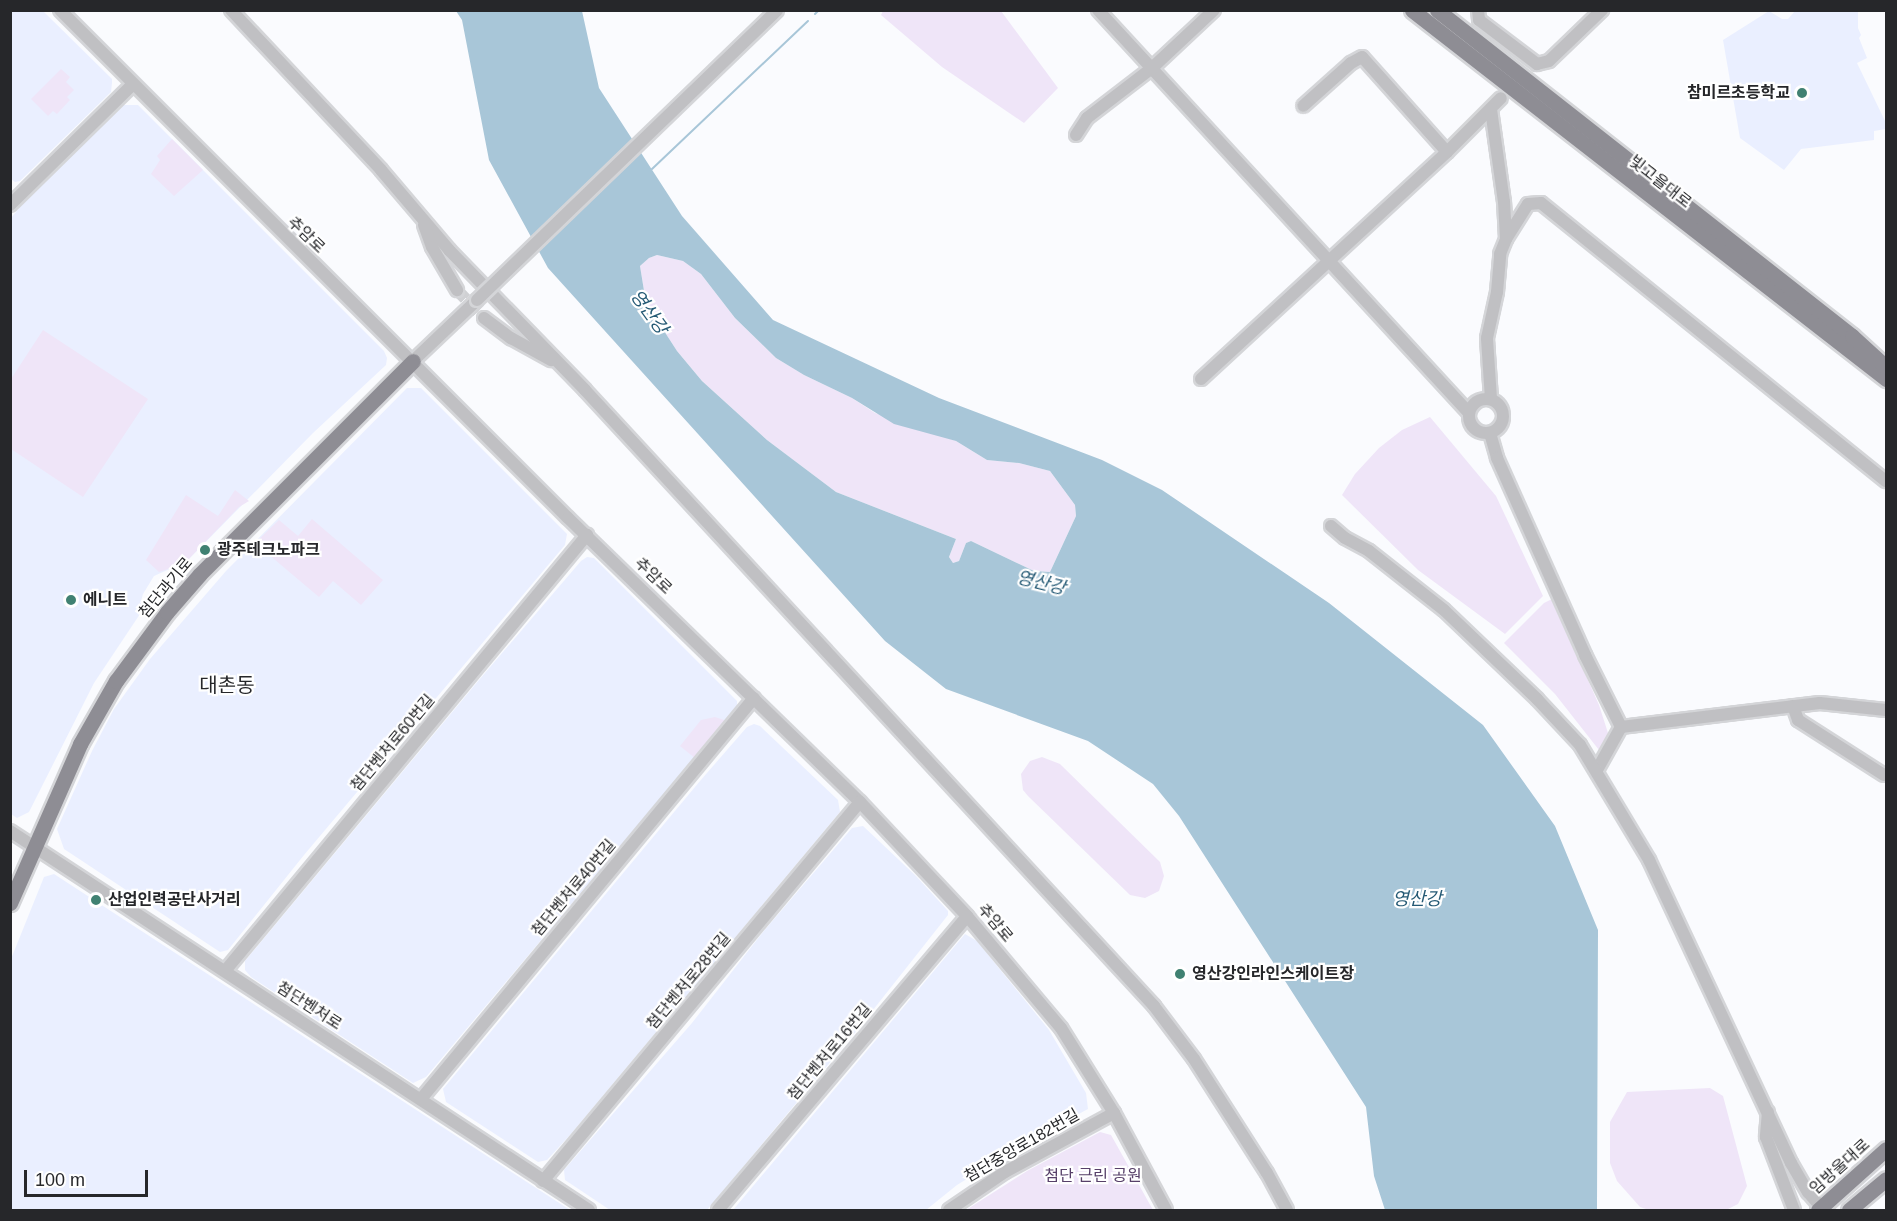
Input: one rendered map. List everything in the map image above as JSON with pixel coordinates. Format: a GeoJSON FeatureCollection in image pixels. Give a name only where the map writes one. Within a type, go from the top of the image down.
{"type":"FeatureCollection","features":[{"type":"Feature","properties":{"kind":"main road","name":"빛고을대로"},"geometry":{"type":"LineString","coordinates":[[1406,10],[1418,15],[1848,342],[1887,367]]}},
{"type":"Feature","properties":{"kind":"main road","name":"빛고을대로"},"geometry":{"type":"LineString","coordinates":[[1437,10],[1848,342],[1887,379]]}},
{"type":"Feature","properties":{"kind":"main road"},"geometry":{"type":"LineString","coordinates":[[1848,342],[1887,358]]}},
{"type":"Feature","properties":{"kind":"main road"},"geometry":{"type":"LineString","coordinates":[[1848,342],[1887,388]]}},
{"type":"Feature","properties":{"kind":"main road","name":"첨단과기로"},"geometry":{"type":"LineString","coordinates":[[10,903],[33,846],[94,717],[116,681],[167,612],[200,574],[413,361]]}},
{"type":"Feature","properties":{"kind":"main road","name":"임방울대로"},"geometry":{"type":"LineString","coordinates":[[1820,1209],[1887,1149]]}},
{"type":"Feature","properties":{"kind":"main road"},"geometry":{"type":"LineString","coordinates":[[1849,1210],[1887,1179]]}},
{"type":"Feature","properties":{"kind":"street","name":"추암로"},"geometry":{"type":"LineString","coordinates":[[60,10],[132,85],[587,536],[860,802],[967,916],[1061,1028],[1114,1113],[1166,1210]]}},
{"type":"Feature","properties":{"kind":"street"},"geometry":{"type":"LineString","coordinates":[[231,10],[381,170],[421,218],[571,376],[1154,1006],[1194,1059],[1267,1173],[1287,1210]]}},
{"type":"Feature","properties":{"kind":"street","name":"첨단과기로"},"geometry":{"type":"LineString","coordinates":[[413,361],[777,10]]}},
{"type":"Feature","properties":{"kind":"street"},"geometry":{"type":"LineString","coordinates":[[1098,10],[1469,413],[1474,428],[1490,433]]}},
{"type":"Feature","properties":{"kind":"street"},"geometry":{"type":"LineString","coordinates":[[1076,135],[1087,118],[1152,68],[1214,10]]}},
{"type":"Feature","properties":{"kind":"street"},"geometry":{"type":"LineString","coordinates":[[1467,10],[1478,15],[1537,64],[1549,61],[1602,10]]}},
{"type":"Feature","properties":{"kind":"street"},"geometry":{"type":"LineString","coordinates":[[1303,106],[1351,63],[1362,57],[1447,152]]}},
{"type":"Feature","properties":{"kind":"street"},"geometry":{"type":"LineString","coordinates":[[10,205],[15,191],[132,85]]}},
{"type":"Feature","properties":{"kind":"street"},"geometry":{"type":"LineString","coordinates":[[1201,379],[1447,152],[1502,98]]}},
{"type":"Feature","properties":{"kind":"street"},"geometry":{"type":"LineString","coordinates":[[1491,109],[1504,202],[1506,239]]}},
{"type":"Feature","properties":{"kind":"street"},"geometry":{"type":"LineString","coordinates":[[1491,399],[1487,338],[1497,292],[1500,254],[1506,239],[1528,204],[1541,203],[1887,481]]}},
{"type":"Feature","properties":{"kind":"street"},"geometry":{"type":"LineString","coordinates":[[421,218],[432,247],[457,290]]}},
{"type":"Feature","properties":{"kind":"street"},"geometry":{"type":"LineString","coordinates":[[484,318],[511,338],[551,360],[571,376]]}},
{"type":"Feature","properties":{"kind":"street"},"geometry":{"type":"LineString","coordinates":[[1469,413],[1479,399],[1491,399],[1500,405],[1503,416],[1499,427],[1490,433]]}},
{"type":"Feature","properties":{"kind":"street"},"geometry":{"type":"LineString","coordinates":[[1490,433],[1497,458],[1585,655],[1621,727]]}},
{"type":"Feature","properties":{"kind":"street"},"geometry":{"type":"LineString","coordinates":[[1331,526],[1345,538],[1369,550],[1452,617],[1537,699],[1580,745],[1598,770],[1649,860],[1791,1163],[1820,1209]]}},
{"type":"Feature","properties":{"kind":"street","name":"첨단벤처로60번길"},"geometry":{"type":"LineString","coordinates":[[225,971],[587,536]]}},
{"type":"Feature","properties":{"kind":"street","name":"첨단벤처로40번길"},"geometry":{"type":"LineString","coordinates":[[421,1099],[754,698]]}},
{"type":"Feature","properties":{"kind":"street"},"geometry":{"type":"LineString","coordinates":[[1621,727],[1746,714],[1820,703],[1887,710]]}},
{"type":"Feature","properties":{"kind":"street"},"geometry":{"type":"LineString","coordinates":[[1793,706],[1798,720],[1884,775]]}},
{"type":"Feature","properties":{"kind":"street"},"geometry":{"type":"LineString","coordinates":[[1598,770],[1621,727]]}},
{"type":"Feature","properties":{"kind":"street","name":"첨단벤처로28번길"},"geometry":{"type":"LineString","coordinates":[[543,1181],[860,802]]}},
{"type":"Feature","properties":{"kind":"street","name":"첨단벤처로"},"geometry":{"type":"LineString","coordinates":[[10,831],[589,1210]]}},
{"type":"Feature","properties":{"kind":"street","name":"첨단벤처로16번길"},"geometry":{"type":"LineString","coordinates":[[718,1210],[967,916]]}},
{"type":"Feature","properties":{"kind":"street"},"geometry":{"type":"LineString","coordinates":[[1768,1110],[1766,1137],[1794,1210]]}},
{"type":"Feature","properties":{"kind":"street","name":"첨단중앙로182번길"},"geometry":{"type":"LineString","coordinates":[[949,1210],[1015,1166],[1114,1113]]}},
{"type":"Feature","properties":{"kind":"shaded area"},"geometry":{"type":"Polygon","coordinates":[[[10,11],[43,11],[112,79],[111,92],[20,181],[15,182],[10,178],[10,11]]]}},
{"type":"Feature","properties":{"kind":"shaded area","name":"참미르초등학교"},"geometry":{"type":"Polygon","coordinates":[[[1769,11],[1782,19],[1788,19],[1795,11],[1858,11],[1858,28],[1861,35],[1859,38],[1867,58],[1857,63],[1886,123],[1886,129],[1874,131],[1874,140],[1801,149],[1784,170],[1740,138],[1723,40],[1769,11]]]}},
{"type":"Feature","properties":{"kind":"shaded area"},"geometry":{"type":"Polygon","coordinates":[[[124,105],[138,105],[384,351],[387,358],[386,365],[313,433],[180,568],[174,567],[154,576],[143,594],[141,601],[144,608],[94,683],[29,812],[17,818],[11,814],[11,218],[30,195],[124,105]]]}},
{"type":"Feature","properties":{"kind":"shaded area"},"geometry":{"type":"Polygon","coordinates":[[[407,388],[421,388],[567,534],[565,545],[304,855],[228,950],[220,952],[64,849],[57,829],[92,751],[114,709],[150,659],[226,571],[407,388]]]}},
{"type":"Feature","properties":{"kind":"shaded area"},"geometry":{"type":"Polygon","coordinates":[[[587,557],[594,558],[737,701],[737,707],[426,1077],[413,1083],[251,977],[245,970],[245,961],[479,680],[581,561],[587,557]]]}},
{"type":"Feature","properties":{"kind":"shaded area"},"geometry":{"type":"Polygon","coordinates":[[[754,724],[760,726],[838,800],[840,812],[570,1135],[547,1160],[538,1162],[446,1102],[443,1089],[700,781],[747,727],[754,724]]]}},
{"type":"Feature","properties":{"kind":"shaded area"},"geometry":{"type":"Polygon","coordinates":[[[863,826],[916,876],[948,911],[948,915],[858,1029],[707,1210],[610,1210],[565,1180],[564,1170],[692,1023],[763,932],[852,828],[863,826]]]}},
{"type":"Feature","properties":{"kind":"shaded area"},"geometry":{"type":"Polygon","coordinates":[[[54,874],[570,1210],[11,1210],[11,959],[44,877],[54,874]]]}},
{"type":"Feature","properties":{"kind":"shaded area"},"geometry":{"type":"Polygon","coordinates":[[[965,934],[977,941],[1049,1030],[1086,1093],[1088,1109],[1030,1140],[957,1185],[926,1210],[733,1210],[965,934]]]}},
{"type":"Feature","properties":{"kind":"green space"},"geometry":{"type":"Polygon","coordinates":[[[883,11],[1001,11],[1058,88],[1024,123],[942,67],[881,15],[883,11]]]}},
{"type":"Feature","properties":{"kind":"green space"},"geometry":{"type":"Polygon","coordinates":[[[61,69],[70,77],[66,82],[74,90],[67,97],[70,100],[57,114],[53,111],[48,116],[31,99],[61,69]]]}},
{"type":"Feature","properties":{"kind":"green space"},"geometry":{"type":"Polygon","coordinates":[[[172,139],[203,170],[174,196],[151,174],[160,160],[157,156],[172,139]]]}},
{"type":"Feature","properties":{"kind":"green space"},"geometry":{"type":"Polygon","coordinates":[[[657,255],[683,261],[701,274],[735,318],[776,358],[804,375],[852,398],[875,413],[956,441],[987,460],[1019,463],[1050,471],[1075,505],[1076,516],[1050,572],[1034,571],[971,541],[966,543],[959,561],[953,563],[949,557],[956,539],[836,492],[767,440],[702,381],[677,351],[646,303],[640,266],[649,258],[657,255]]]}},
{"type":"Feature","properties":{"kind":"green space"},"geometry":{"type":"Polygon","coordinates":[[[43,330],[148,399],[83,497],[11,449],[11,379],[43,330]]]}},
{"type":"Feature","properties":{"kind":"green space"},"geometry":{"type":"Polygon","coordinates":[[[1430,417],[1496,496],[1543,596],[1505,634],[1418,570],[1342,495],[1355,474],[1379,448],[1402,430],[1430,417]]]}},
{"type":"Feature","properties":{"kind":"green space"},"geometry":{"type":"Polygon","coordinates":[[[235,490],[249,501],[239,507],[180,568],[174,567],[159,572],[146,560],[186,495],[218,516],[235,490]]]}},
{"type":"Feature","properties":{"kind":"green space"},"geometry":{"type":"Polygon","coordinates":[[[312,519],[383,580],[361,605],[333,581],[319,597],[255,543],[279,520],[298,536],[312,519]]]}},
{"type":"Feature","properties":{"kind":"green space"},"geometry":{"type":"Polygon","coordinates":[[[1552,599],[1599,705],[1608,733],[1608,744],[1599,750],[1555,694],[1504,643],[1544,603],[1552,599]]]}},
{"type":"Feature","properties":{"kind":"green space"},"geometry":{"type":"Polygon","coordinates":[[[715,717],[727,721],[696,759],[680,746],[701,720],[715,717]]]}},
{"type":"Feature","properties":{"kind":"green space"},"geometry":{"type":"Polygon","coordinates":[[[1042,757],[1060,764],[1160,862],[1164,876],[1159,891],[1145,898],[1130,895],[1028,796],[1023,790],[1021,774],[1030,761],[1042,757]]]}},
{"type":"Feature","properties":{"kind":"green space"},"geometry":{"type":"Polygon","coordinates":[[[1710,1088],[1723,1096],[1747,1186],[1738,1204],[1726,1210],[1649,1210],[1640,1207],[1617,1181],[1610,1163],[1610,1122],[1627,1092],[1710,1088]]]}},
{"type":"Feature","properties":{"kind":"green space","name":"첨단 근린 공원"},"geometry":{"type":"Polygon","coordinates":[[[1100,1132],[1111,1135],[1153,1210],[966,1210],[1027,1171],[1100,1132]]]}},
{"type":"Feature","properties":{"kind":"water","name":"영산강"},"geometry":{"type":"Polygon","coordinates":[[[456,11],[582,11],[599,88],[682,216],[773,320],[939,398],[1102,460],[1162,490],[1329,603],[1483,725],[1555,826],[1598,930],[1597,1210],[1385,1210],[1374,1176],[1366,1107],[1179,816],[1153,784],[1088,741],[946,689],[885,641],[548,268],[489,160],[462,20],[456,11]],[[657,255],[649,258],[640,266],[646,303],[677,351],[702,381],[767,440],[836,492],[956,539],[949,557],[953,563],[959,561],[966,543],[971,541],[1034,571],[1050,572],[1076,516],[1075,505],[1050,471],[1019,463],[987,460],[956,441],[894,424],[852,398],[804,375],[776,358],[735,318],[701,274],[683,261],[657,255]]]}},
{"type":"Feature","properties":{"kind":"waterway"},"geometry":{"type":"LineString","coordinates":[[815,14],[819,10]]}},
{"type":"Feature","properties":{"kind":"waterway"},"geometry":{"type":"LineString","coordinates":[[652,169],[808,21]]}},
{"type":"Feature","properties":{"kind":"tunnel"},"geometry":{"type":"LineString","coordinates":[[457,290],[484,318]]}},
{"type":"Feature","properties":{"kind":"place","name":"참미르초등학교"},"geometry":{"type":"Point","coordinates":[1802,93]}},
{"type":"Feature","properties":{"kind":"place","name":"광주테크노파크"},"geometry":{"type":"Point","coordinates":[205,550]}},
{"type":"Feature","properties":{"kind":"place","name":"에니트"},"geometry":{"type":"Point","coordinates":[71,600]}},
{"type":"Feature","properties":{"kind":"place","name":"산업인력공단사거리"},"geometry":{"type":"Point","coordinates":[96,900]}},
{"type":"Feature","properties":{"kind":"place","name":"영산강인라인스케이트장"},"geometry":{"type":"Point","coordinates":[1180,974]}},
{"type":"Feature","properties":{"kind":"district","name":"대촌동"},"geometry":{"type":"Point","coordinates":[227,685]}}]}
